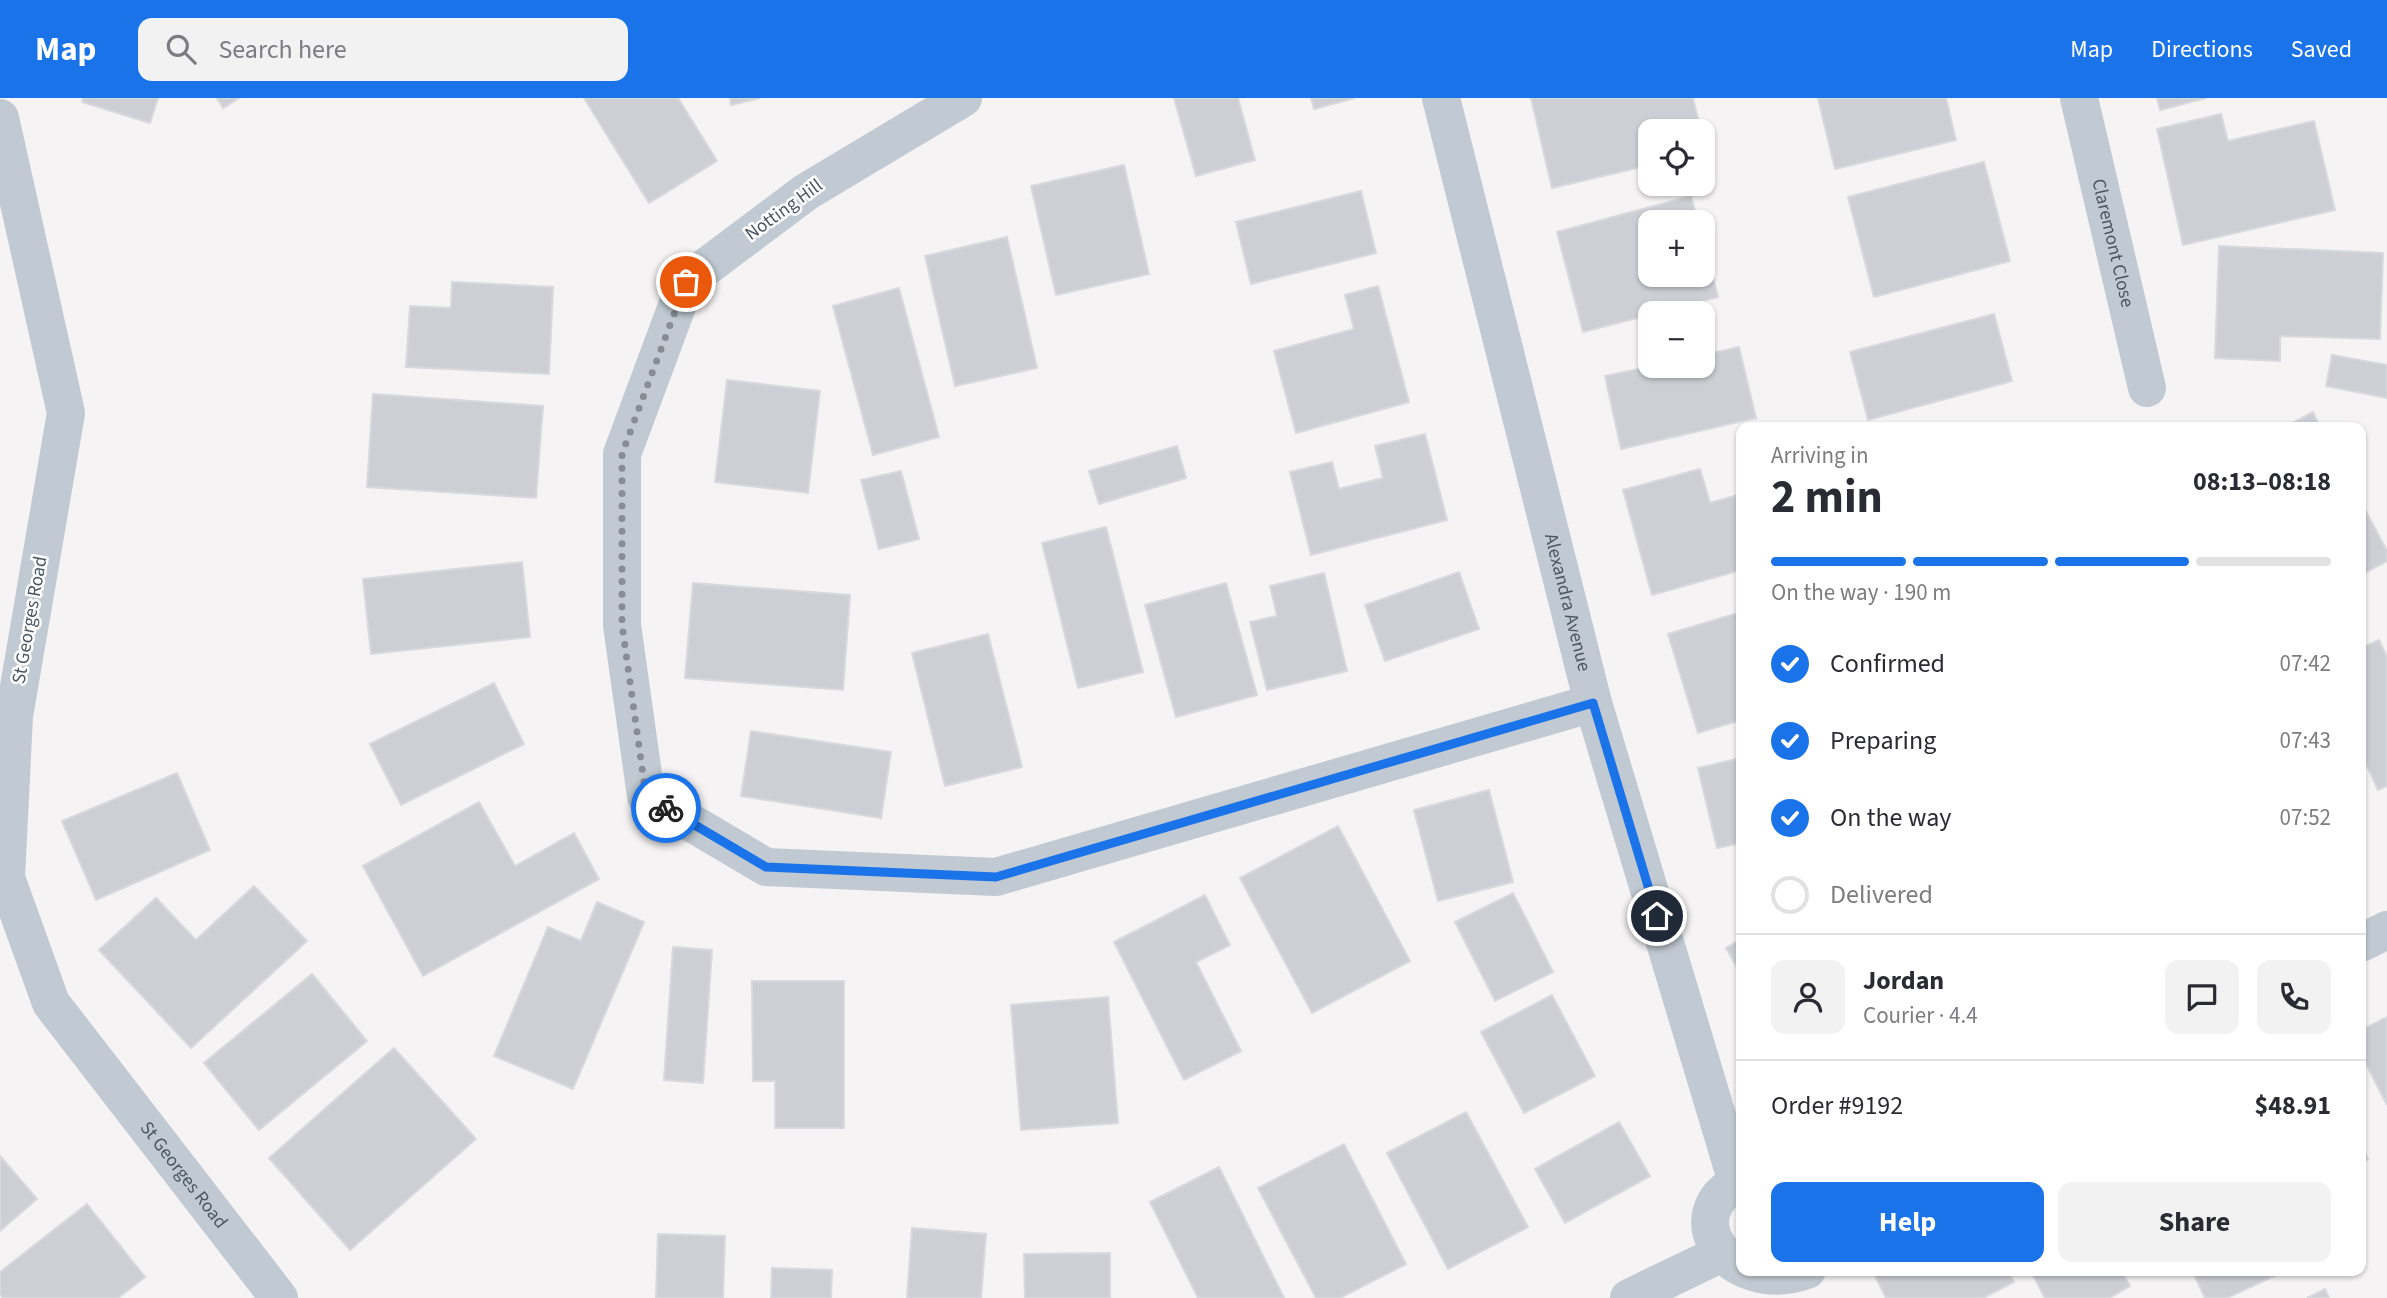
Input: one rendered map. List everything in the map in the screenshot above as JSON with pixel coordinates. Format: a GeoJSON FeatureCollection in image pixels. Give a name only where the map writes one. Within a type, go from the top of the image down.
{"type":"FeatureCollection","features":[{"type":"Feature","properties":{"kind":"street","name":"Notting Hill"},"geometry":{"type":"LineString","coordinates":[[963,98],[806,192],[686,282],[622,454],[622,625],[646,796],[766,867],[996,877],[1593,703]]}},
{"type":"Feature","properties":{"kind":"street","name":"Alexandra Avenue"},"geometry":{"type":"LineString","coordinates":[[1441,98],[1593,703],[1736,1172]]}},
{"type":"Feature","properties":{"kind":"street","name":"Claremont Close"},"geometry":{"type":"LineString","coordinates":[[2079,98],[2147,388]]}},
{"type":"Feature","properties":{"kind":"street","name":"St Georges Road"},"geometry":{"type":"LineString","coordinates":[[0,118],[65,413],[7,717],[6,878],[51,1003],[279,1298]]}},
{"type":"Feature","properties":{"kind":"street"},"geometry":{"type":"LineString","coordinates":[[2366,940],[2387,930]]}},
{"type":"Feature","properties":{"kind":"street"},"geometry":{"type":"LineString","coordinates":[[1736,1184],[1722,1196],[1713,1215],[1710,1236],[1716,1256],[1726,1270],[1740,1281],[1775,1287],[1801,1283]]}},
{"type":"Feature","properties":{"kind":"street"},"geometry":{"type":"LineString","coordinates":[[1629,1298],[1716,1256]]}},
{"type":"Feature","properties":{"kind":"building"},"geometry":{"type":"Polygon","coordinates":[[[83,98],[158,98],[150,123],[82,102],[83,98]]]}},
{"type":"Feature","properties":{"kind":"building"},"geometry":{"type":"Polygon","coordinates":[[[217,98],[239,98],[223,108],[217,98]]]}},
{"type":"Feature","properties":{"kind":"building"},"geometry":{"type":"Polygon","coordinates":[[[584,98],[678,98],[717,161],[649,203],[584,98]]]}},
{"type":"Feature","properties":{"kind":"building"},"geometry":{"type":"Polygon","coordinates":[[[730,98],[760,98],[731,105],[730,98]]]}},
{"type":"Feature","properties":{"kind":"building"},"geometry":{"type":"Polygon","coordinates":[[[1174,98],[1238,98],[1255,160],[1196,176],[1174,98]]]}},
{"type":"Feature","properties":{"kind":"building"},"geometry":{"type":"Polygon","coordinates":[[[1311,98],[1355,98],[1314,109],[1311,98]]]}},
{"type":"Feature","properties":{"kind":"building"},"geometry":{"type":"Polygon","coordinates":[[[1531,98],[1693,98],[1698,119],[1638,119],[1638,168],[1552,188],[1531,98]]]}},
{"type":"Feature","properties":{"kind":"building"},"geometry":{"type":"Polygon","coordinates":[[[1818,98],[1946,98],[1956,140],[1835,169],[1818,98]]]}},
{"type":"Feature","properties":{"kind":"building"},"geometry":{"type":"Polygon","coordinates":[[[2157,98],[2206,98],[2160,110],[2157,98]]]}},
{"type":"Feature","properties":{"kind":"building"},"geometry":{"type":"Polygon","coordinates":[[[2221,114],[2228,141],[2314,121],[2335,210],[2183,245],[2157,129],[2221,114]]]}},
{"type":"Feature","properties":{"kind":"building"},"geometry":{"type":"Polygon","coordinates":[[[1984,162],[2010,261],[1874,297],[1848,197],[1984,162]]]}},
{"type":"Feature","properties":{"kind":"building"},"geometry":{"type":"Polygon","coordinates":[[[1124,165],[1149,274],[1056,295],[1031,186],[1124,165]]]}},
{"type":"Feature","properties":{"kind":"building"},"geometry":{"type":"Polygon","coordinates":[[[1361,191],[1376,253],[1251,284],[1236,222],[1361,191]]]}},
{"type":"Feature","properties":{"kind":"building"},"geometry":{"type":"Polygon","coordinates":[[[1691,196],[1695,210],[1639,210],[1691,196]]]}},
{"type":"Feature","properties":{"kind":"building"},"geometry":{"type":"Polygon","coordinates":[[[1638,210],[1638,287],[1715,286],[1718,297],[1703,301],[1638,301],[1638,318],[1583,332],[1557,232],[1638,210]]]}},
{"type":"Feature","properties":{"kind":"building"},"geometry":{"type":"Polygon","coordinates":[[[1007,237],[1037,368],[955,386],[925,256],[1007,237]]]}},
{"type":"Feature","properties":{"kind":"building"},"geometry":{"type":"Polygon","coordinates":[[[2219,246],[2383,253],[2380,339],[2280,336],[2280,361],[2215,358],[2219,246]]]}},
{"type":"Feature","properties":{"kind":"building"},"geometry":{"type":"Polygon","coordinates":[[[452,282],[553,287],[549,374],[406,367],[410,306],[451,308],[452,282]]]}},
{"type":"Feature","properties":{"kind":"building"},"geometry":{"type":"Polygon","coordinates":[[[1378,286],[1409,402],[1296,433],[1274,351],[1354,329],[1345,295],[1378,286]]]}},
{"type":"Feature","properties":{"kind":"building"},"geometry":{"type":"Polygon","coordinates":[[[899,288],[939,437],[873,455],[833,306],[899,288]]]}},
{"type":"Feature","properties":{"kind":"building"},"geometry":{"type":"Polygon","coordinates":[[[1994,314],[2012,381],[1868,420],[1850,352],[1994,314]]]}},
{"type":"Feature","properties":{"kind":"building"},"geometry":{"type":"Polygon","coordinates":[[[1739,347],[1756,418],[1621,449],[1605,376],[1638,369],[1638,378],[1715,378],[1715,352],[1739,347]]]}},
{"type":"Feature","properties":{"kind":"building"},"geometry":{"type":"Polygon","coordinates":[[[2332,355],[2387,365],[2387,398],[2326,386],[2332,355]]]}},
{"type":"Feature","properties":{"kind":"building"},"geometry":{"type":"Polygon","coordinates":[[[727,380],[820,391],[808,493],[715,482],[727,380]]]}},
{"type":"Feature","properties":{"kind":"building"},"geometry":{"type":"Polygon","coordinates":[[[373,394],[543,406],[536,498],[367,487],[373,394]]]}},
{"type":"Feature","properties":{"kind":"building"},"geometry":{"type":"Polygon","coordinates":[[[2313,412],[2318,422],[2294,422],[2313,412]]]}},
{"type":"Feature","properties":{"kind":"building"},"geometry":{"type":"Polygon","coordinates":[[[1425,434],[1447,520],[1311,555],[1290,472],[1332,462],[1339,489],[1383,478],[1375,446],[1425,434]]]}},
{"type":"Feature","properties":{"kind":"building"},"geometry":{"type":"Polygon","coordinates":[[[1177,446],[1186,478],[1099,504],[1089,471],[1177,446]]]}},
{"type":"Feature","properties":{"kind":"building"},"geometry":{"type":"Polygon","coordinates":[[[1700,469],[1710,503],[1736,495],[1736,571],[1652,595],[1623,490],[1700,469]]]}},
{"type":"Feature","properties":{"kind":"building"},"geometry":{"type":"Polygon","coordinates":[[[901,471],[919,539],[879,549],[861,480],[901,471]]]}},
{"type":"Feature","properties":{"kind":"building"},"geometry":{"type":"Polygon","coordinates":[[[2366,511],[2387,551],[2387,561],[2366,572],[2366,511]]]}},
{"type":"Feature","properties":{"kind":"building"},"geometry":{"type":"Polygon","coordinates":[[[1106,527],[1143,672],[1078,688],[1042,543],[1106,527]]]}},
{"type":"Feature","properties":{"kind":"building"},"geometry":{"type":"Polygon","coordinates":[[[522,562],[530,637],[371,654],[363,579],[522,562]]]}},
{"type":"Feature","properties":{"kind":"building"},"geometry":{"type":"Polygon","coordinates":[[[1459,572],[1479,629],[1385,661],[1365,605],[1459,572]]]}},
{"type":"Feature","properties":{"kind":"building"},"geometry":{"type":"Polygon","coordinates":[[[1324,573],[1347,671],[1267,690],[1250,622],[1277,616],[1270,586],[1324,573]]]}},
{"type":"Feature","properties":{"kind":"building"},"geometry":{"type":"Polygon","coordinates":[[[693,583],[850,595],[843,690],[685,678],[693,583]]]}},
{"type":"Feature","properties":{"kind":"building"},"geometry":{"type":"Polygon","coordinates":[[[1226,583],[1257,695],[1176,717],[1145,605],[1226,583]]]}},
{"type":"Feature","properties":{"kind":"building"},"geometry":{"type":"Polygon","coordinates":[[[1736,614],[1736,722],[1698,733],[1668,634],[1736,614]]]}},
{"type":"Feature","properties":{"kind":"building"},"geometry":{"type":"Polygon","coordinates":[[[988,634],[1022,767],[945,786],[912,653],[988,634]]]}},
{"type":"Feature","properties":{"kind":"building"},"geometry":{"type":"Polygon","coordinates":[[[2379,640],[2387,657],[2387,786],[2378,790],[2366,764],[2366,646],[2379,640]]]}},
{"type":"Feature","properties":{"kind":"building"},"geometry":{"type":"Polygon","coordinates":[[[494,683],[524,744],[401,805],[370,744],[494,683]]]}},
{"type":"Feature","properties":{"kind":"building"},"geometry":{"type":"Polygon","coordinates":[[[751,731],[891,752],[881,818],[741,796],[751,731]]]}},
{"type":"Feature","properties":{"kind":"building"},"geometry":{"type":"Polygon","coordinates":[[[1736,759],[1736,844],[1717,848],[1698,768],[1736,759]]]}},
{"type":"Feature","properties":{"kind":"building"},"geometry":{"type":"Polygon","coordinates":[[[177,773],[210,850],[96,900],[62,821],[177,773]]]}},
{"type":"Feature","properties":{"kind":"building"},"geometry":{"type":"Polygon","coordinates":[[[1489,790],[1513,882],[1438,901],[1414,810],[1489,790]]]}},
{"type":"Feature","properties":{"kind":"building"},"geometry":{"type":"Polygon","coordinates":[[[479,802],[515,866],[574,833],[599,879],[423,976],[363,866],[479,802]]]}},
{"type":"Feature","properties":{"kind":"building"},"geometry":{"type":"Polygon","coordinates":[[[1338,826],[1410,961],[1312,1013],[1240,878],[1338,826]]]}},
{"type":"Feature","properties":{"kind":"building"},"geometry":{"type":"Polygon","coordinates":[[[254,886],[307,941],[191,1048],[99,950],[156,898],[196,940],[254,886]]]}},
{"type":"Feature","properties":{"kind":"building"},"geometry":{"type":"Polygon","coordinates":[[[1513,893],[1553,972],[1495,1001],[1455,922],[1513,893]]]}},
{"type":"Feature","properties":{"kind":"building"},"geometry":{"type":"Polygon","coordinates":[[[1205,895],[1230,945],[1196,962],[1241,1051],[1184,1080],[1114,942],[1205,895]]]}},
{"type":"Feature","properties":{"kind":"building"},"geometry":{"type":"Polygon","coordinates":[[[597,902],[644,922],[573,1089],[494,1056],[548,927],[581,941],[597,902]]]}},
{"type":"Feature","properties":{"kind":"building"},"geometry":{"type":"Polygon","coordinates":[[[1736,942],[1736,965],[1726,948],[1736,942]]]}},
{"type":"Feature","properties":{"kind":"building"},"geometry":{"type":"Polygon","coordinates":[[[673,947],[712,950],[703,1083],[664,1080],[673,947]]]}},
{"type":"Feature","properties":{"kind":"building"},"geometry":{"type":"Polygon","coordinates":[[[312,974],[367,1041],[259,1130],[204,1063],[312,974]]]}},
{"type":"Feature","properties":{"kind":"building"},"geometry":{"type":"Polygon","coordinates":[[[752,981],[844,981],[844,1128],[775,1128],[775,1081],[753,1081],[752,981]]]}},
{"type":"Feature","properties":{"kind":"building"},"geometry":{"type":"Polygon","coordinates":[[[1552,995],[1595,1076],[1524,1113],[1481,1032],[1552,995]]]}},
{"type":"Feature","properties":{"kind":"building"},"geometry":{"type":"Polygon","coordinates":[[[1108,997],[1118,1123],[1021,1130],[1011,1005],[1108,997]]]}},
{"type":"Feature","properties":{"kind":"building"},"geometry":{"type":"Polygon","coordinates":[[[2387,1017],[2387,1105],[2366,1064],[2366,1028],[2387,1017]]]}},
{"type":"Feature","properties":{"kind":"building"},"geometry":{"type":"Polygon","coordinates":[[[394,1048],[476,1139],[350,1250],[269,1158],[394,1048]]]}},
{"type":"Feature","properties":{"kind":"building"},"geometry":{"type":"Polygon","coordinates":[[[1466,1112],[1528,1227],[1448,1269],[1387,1153],[1466,1112]]]}},
{"type":"Feature","properties":{"kind":"building"},"geometry":{"type":"Polygon","coordinates":[[[1619,1122],[1650,1176],[1565,1223],[1535,1169],[1619,1122]]]}},
{"type":"Feature","properties":{"kind":"building"},"geometry":{"type":"Polygon","coordinates":[[[1344,1144],[1406,1264],[1340,1298],[1316,1298],[1258,1188],[1344,1144]]]}},
{"type":"Feature","properties":{"kind":"building"},"geometry":{"type":"Polygon","coordinates":[[[0,1156],[37,1199],[0,1231],[0,1156]]]}},
{"type":"Feature","properties":{"kind":"building"},"geometry":{"type":"Polygon","coordinates":[[[1219,1167],[1284,1298],[1198,1298],[1150,1202],[1219,1167]]]}},
{"type":"Feature","properties":{"kind":"building"},"geometry":{"type":"Polygon","coordinates":[[[87,1204],[145,1277],[118,1298],[3,1298],[0,1294],[0,1272],[87,1204]]]}},
{"type":"Feature","properties":{"kind":"building"},"geometry":{"type":"Polygon","coordinates":[[[912,1228],[986,1234],[981,1298],[907,1298],[912,1228]]]}},
{"type":"Feature","properties":{"kind":"building"},"geometry":{"type":"Polygon","coordinates":[[[658,1234],[725,1236],[723,1298],[656,1298],[658,1234]]]}},
{"type":"Feature","properties":{"kind":"building"},"geometry":{"type":"Polygon","coordinates":[[[1110,1253],[1110,1298],[1025,1298],[1024,1254],[1110,1253]]]}},
{"type":"Feature","properties":{"kind":"building"},"geometry":{"type":"Polygon","coordinates":[[[772,1268],[832,1270],[831,1298],[771,1298],[772,1268]]]}},
{"type":"Feature","properties":{"kind":"building"},"geometry":{"type":"Polygon","coordinates":[[[1875,1276],[2011,1276],[2014,1282],[1983,1298],[1886,1298],[1875,1276]]]}},
{"type":"Feature","properties":{"kind":"building"},"geometry":{"type":"Polygon","coordinates":[[[2033,1276],[2124,1276],[2130,1286],[2109,1298],[2045,1298],[2033,1276]]]}},
{"type":"Feature","properties":{"kind":"building"},"geometry":{"type":"Polygon","coordinates":[[[2195,1276],[2274,1276],[2227,1298],[2205,1298],[2195,1276]]]}},
{"type":"Feature","properties":{"kind":"building"},"geometry":{"type":"Polygon","coordinates":[[[2325,1289],[2329,1298],[2307,1298],[2325,1289]]]}},
{"type":"Feature","properties":{"kind":"way so far"},"geometry":{"type":"LineString","coordinates":[[666,808],[646,796],[622,625],[622,454],[686,282]]}},
{"type":"Feature","properties":{"kind":"route"},"geometry":{"type":"LineString","coordinates":[[666,808],[766,867],[996,877],[1593,703],[1657,916]]}}]}
